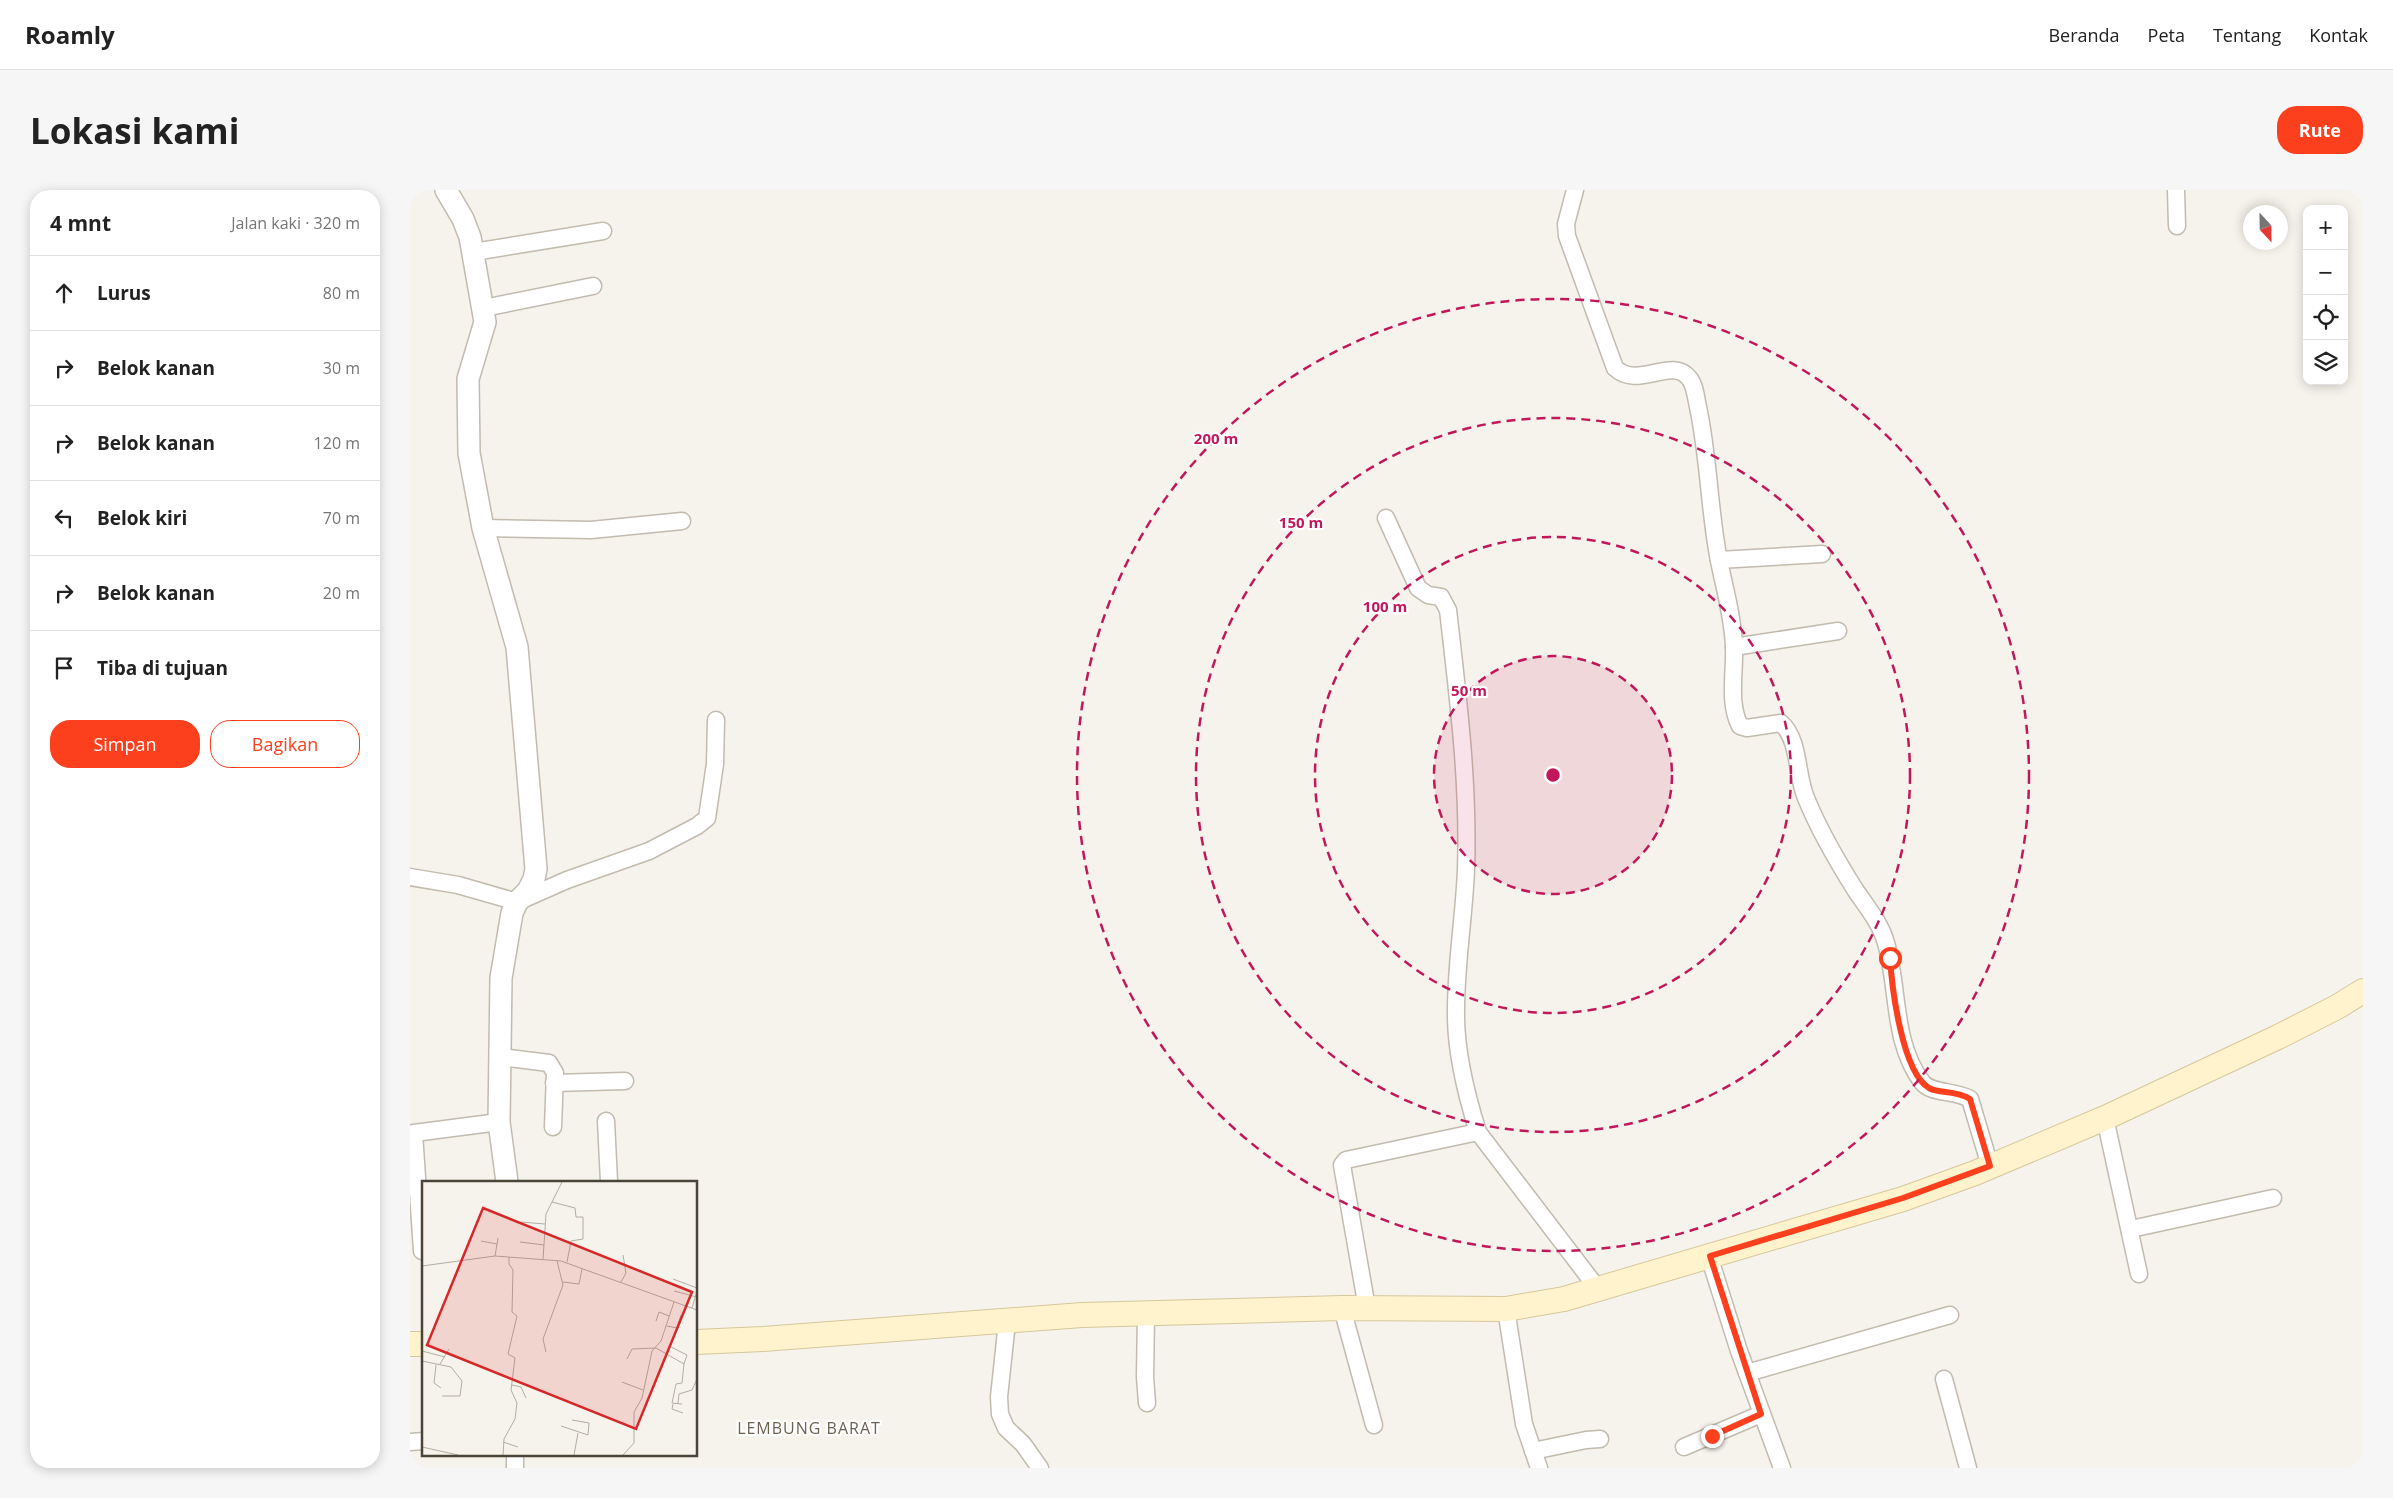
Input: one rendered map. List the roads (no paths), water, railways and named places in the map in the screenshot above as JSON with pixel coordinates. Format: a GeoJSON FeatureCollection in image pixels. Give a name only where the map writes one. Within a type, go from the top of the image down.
{"type":"FeatureCollection","features":[{"type":"Feature","properties":{"kind":"main road"},"geometry":{"type":"LineString","coordinates":[[698,1342],[1082,1316],[1342,1308],[1506,1309],[1564,1299],[1903,1198],[1990,1166],[2105,1118],[2278,1037],[2363,992]]}},
{"type":"Feature","properties":{"kind":"street"},"geometry":{"type":"LineString","coordinates":[[446,190],[462,219],[474,252],[486,322],[468,379],[469,453],[483,528],[517,647],[536,870],[534,879],[517,902],[512,914],[501,978],[499,1122],[508,1181]]}},
{"type":"Feature","properties":{"kind":"street"},"geometry":{"type":"LineString","coordinates":[[1575,190],[1566,224],[1567,236],[1615,368],[1621,374],[1629,377],[1641,377],[1672,370],[1682,372],[1689,378],[1694,389],[1705,450],[1719,560],[1728,602],[1734,647],[1734,714],[1740,726],[1747,728],[1781,723],[1788,729],[1806,800],[1832,852],[1879,926],[1886,941],[1901,1033],[1913,1068],[1922,1083],[1931,1090],[1960,1093],[1970,1099],[1990,1166]]}},
{"type":"Feature","properties":{"kind":"street"},"geometry":{"type":"LineString","coordinates":[[2176,190],[2177,226]]}},
{"type":"Feature","properties":{"kind":"street"},"geometry":{"type":"LineString","coordinates":[[474,252],[603,231]]}},
{"type":"Feature","properties":{"kind":"street"},"geometry":{"type":"LineString","coordinates":[[484,308],[593,286]]}},
{"type":"Feature","properties":{"kind":"street"},"geometry":{"type":"LineString","coordinates":[[1386,518],[1418,588],[1428,595],[1441,597],[1448,610],[1462,732],[1466,796],[1466,870],[1456,1011],[1461,1060],[1469,1104],[1478,1132],[1598,1289]]}},
{"type":"Feature","properties":{"kind":"street"},"geometry":{"type":"LineString","coordinates":[[483,528],[591,530],[682,521]]}},
{"type":"Feature","properties":{"kind":"street"},"geometry":{"type":"LineString","coordinates":[[1719,560],[1822,554]]}},
{"type":"Feature","properties":{"kind":"street"},"geometry":{"type":"LineString","coordinates":[[1734,647],[1838,631]]}},
{"type":"Feature","properties":{"kind":"street"},"geometry":{"type":"LineString","coordinates":[[410,877],[458,884],[517,902],[567,880],[649,851],[703,822],[709,813],[715,764],[716,720]]}},
{"type":"Feature","properties":{"kind":"street"},"geometry":{"type":"LineString","coordinates":[[501,1057],[549,1063],[554,1073],[553,1127]]}},
{"type":"Feature","properties":{"kind":"street"},"geometry":{"type":"LineString","coordinates":[[554,1084],[626,1081]]}},
{"type":"Feature","properties":{"kind":"street"},"geometry":{"type":"LineString","coordinates":[[2105,1118],[2131,1229],[2139,1274]]}},
{"type":"Feature","properties":{"kind":"street"},"geometry":{"type":"LineString","coordinates":[[606,1121],[609,1181]]}},
{"type":"Feature","properties":{"kind":"street"},"geometry":{"type":"LineString","coordinates":[[422,1251],[414,1133],[499,1122]]}},
{"type":"Feature","properties":{"kind":"street"},"geometry":{"type":"LineString","coordinates":[[1367,1308],[1342,1165],[1346,1160],[1478,1132]]}},
{"type":"Feature","properties":{"kind":"street"},"geometry":{"type":"LineString","coordinates":[[2131,1229],[2273,1198]]}},
{"type":"Feature","properties":{"kind":"street"},"geometry":{"type":"LineString","coordinates":[[1710,1256],[1747,1373],[1782,1468]]}},
{"type":"Feature","properties":{"kind":"street"},"geometry":{"type":"LineString","coordinates":[[1342,1308],[1374,1424]]}},
{"type":"Feature","properties":{"kind":"street"},"geometry":{"type":"LineString","coordinates":[[1506,1309],[1524,1424],[1539,1468]]}},
{"type":"Feature","properties":{"kind":"street"},"geometry":{"type":"LineString","coordinates":[[1146,1315],[1145,1377],[1147,1403]]}},
{"type":"Feature","properties":{"kind":"street"},"geometry":{"type":"LineString","coordinates":[[1747,1373],[1950,1315]]}},
{"type":"Feature","properties":{"kind":"street"},"geometry":{"type":"LineString","coordinates":[[1007,1322],[999,1397],[1000,1414],[1006,1428],[1023,1444],[1040,1468]]}},
{"type":"Feature","properties":{"kind":"street"},"geometry":{"type":"LineString","coordinates":[[1944,1379],[1968,1468]]}},
{"type":"Feature","properties":{"kind":"street"},"geometry":{"type":"LineString","coordinates":[[1684,1447],[1761,1414]]}},
{"type":"Feature","properties":{"kind":"street"},"geometry":{"type":"LineString","coordinates":[[1533,1451],[1600,1439]]}},
{"type":"Feature","properties":{"kind":"district","name":"LEMBUNG BARAT"},"geometry":{"type":"Point","coordinates":[809,1428]}}]}
